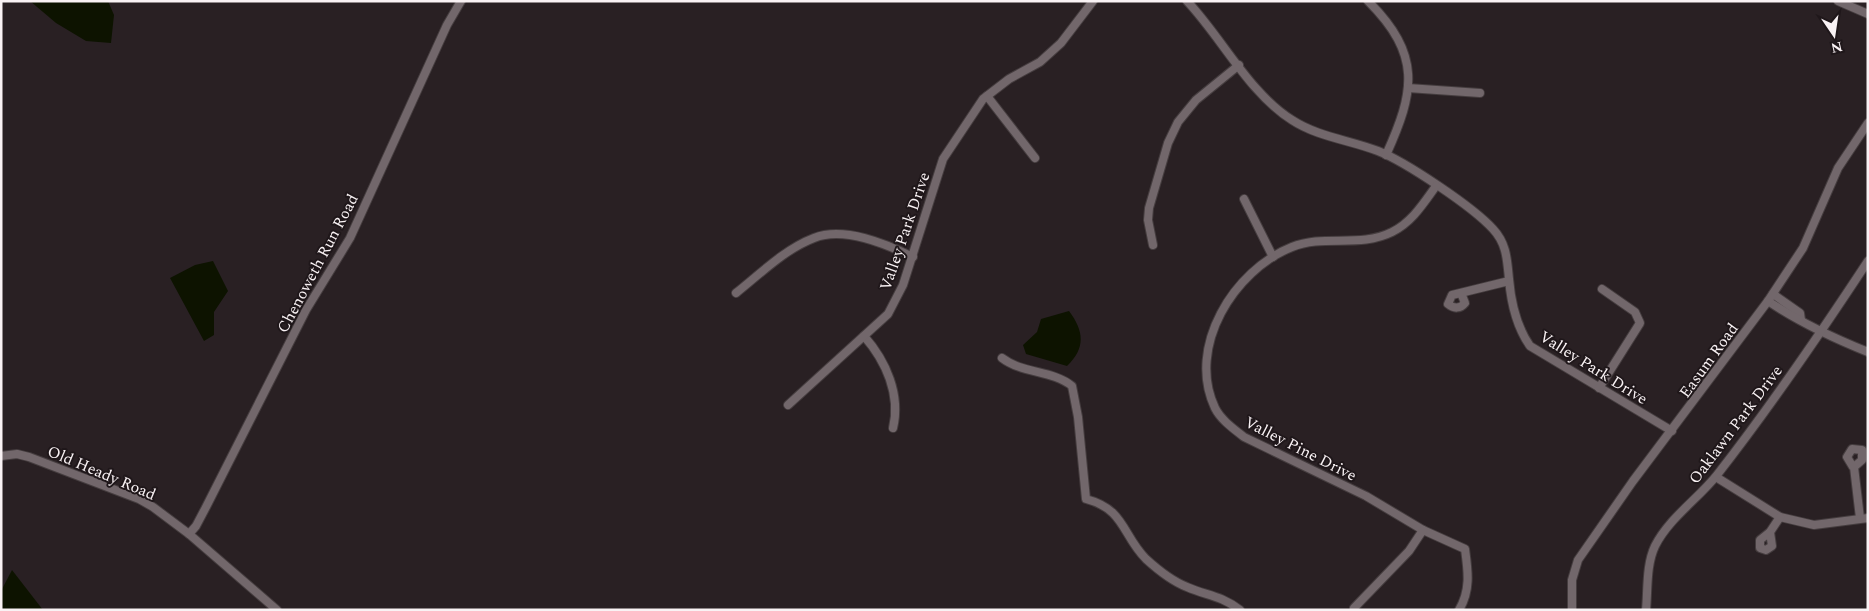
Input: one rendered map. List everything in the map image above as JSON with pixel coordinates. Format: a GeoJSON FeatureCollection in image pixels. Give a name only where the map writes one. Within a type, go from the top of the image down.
{"type":"FeatureCollection","features":[{"type":"Feature","properties":{"kind":"street","name":"Chenoweth Run Road"},"geometry":{"type":"LineString","coordinates":[[189,534],[196,526],[205,509],[306,310],[350,238],[447,25],[461,1]]}},
{"type":"Feature","properties":{"kind":"street","name":"Valley Park Drive"},"geometry":{"type":"LineString","coordinates":[[788,404],[888,314],[903,285],[913,257],[943,159],[987,96],[1009,80],[1040,62],[1061,43],[1093,1]]}},
{"type":"Feature","properties":{"kind":"street","name":"Valley Park Drive"},"geometry":{"type":"LineString","coordinates":[[1187,1],[1264,96],[1291,120],[1310,130],[1386,155],[1436,186],[1482,218],[1495,231],[1508,257],[1509,281],[1518,325],[1530,346],[1672,431]]}},
{"type":"Feature","properties":{"kind":"street"},"geometry":{"type":"LineString","coordinates":[[1368,1],[1384,18],[1400,41],[1406,62],[1408,88],[1402,117],[1386,155]]}},
{"type":"Feature","properties":{"kind":"street"},"geometry":{"type":"LineString","coordinates":[[1838,1],[1868,14]]}},
{"type":"Feature","properties":{"kind":"street"},"geometry":{"type":"LineString","coordinates":[[1152,245],[1148,220],[1149,208],[1173,131],[1196,100],[1238,65]]}},
{"type":"Feature","properties":{"kind":"street"},"geometry":{"type":"LineString","coordinates":[[1408,88],[1480,93]]}},
{"type":"Feature","properties":{"kind":"street"},"geometry":{"type":"LineString","coordinates":[[987,96],[1034,158]]}},
{"type":"Feature","properties":{"kind":"street","name":"Easum Road"},"geometry":{"type":"LineString","coordinates":[[1572,610],[1572,580],[1578,560],[1633,481],[1773,294],[1803,248],[1838,168],[1868,123]]}},
{"type":"Feature","properties":{"kind":"street","name":"Valley Pine Drive"},"geometry":{"type":"LineString","coordinates":[[1436,186],[1411,218],[1391,232],[1356,241],[1329,240],[1304,243],[1272,257],[1254,270],[1237,290],[1211,336],[1207,349],[1206,370],[1216,409],[1230,426],[1244,437],[1366,496],[1423,530],[1465,549],[1468,586],[1465,599],[1459,610]]}},
{"type":"Feature","properties":{"kind":"street"},"geometry":{"type":"LineString","coordinates":[[1244,199],[1272,257]]}},
{"type":"Feature","properties":{"kind":"street"},"geometry":{"type":"LineString","coordinates":[[736,293],[783,255],[815,237],[841,234],[894,248],[913,257]]}},
{"type":"Feature","properties":{"kind":"street","name":"Oaklawn Park Drive"},"geometry":{"type":"LineString","coordinates":[[1646,610],[1650,562],[1656,546],[1670,525],[1716,476],[1822,332],[1868,261]]}},
{"type":"Feature","properties":{"kind":"street"},"geometry":{"type":"LineString","coordinates":[[1461,293],[1509,281]]}},
{"type":"Feature","properties":{"kind":"street"},"geometry":{"type":"LineString","coordinates":[[1599,388],[1640,323],[1635,312],[1602,289]]}},
{"type":"Feature","properties":{"kind":"street"},"geometry":{"type":"LineString","coordinates":[[1773,294],[1800,313],[1801,320]]}},
{"type":"Feature","properties":{"kind":"street"},"geometry":{"type":"LineString","coordinates":[[1768,301],[1794,318],[1868,352]]}},
{"type":"Feature","properties":{"kind":"street"},"geometry":{"type":"LineString","coordinates":[[864,336],[879,353],[890,380],[898,410],[893,428]]}},
{"type":"Feature","properties":{"kind":"street"},"geometry":{"type":"LineString","coordinates":[[1002,358],[1012,365],[1062,378],[1072,386],[1078,416],[1086,499],[1101,502],[1120,521],[1140,551],[1152,564],[1188,588],[1218,596],[1240,610]]}},
{"type":"Feature","properties":{"kind":"street"},"geometry":{"type":"LineString","coordinates":[[1716,476],[1780,517],[1814,525],[1864,518],[1854,467],[1862,460],[1862,450],[1852,449],[1848,457],[1853,466]]}},
{"type":"Feature","properties":{"kind":"street","name":"Old Heady Road"},"geometry":{"type":"LineString","coordinates":[[1,456],[29,457],[139,499],[162,513],[189,534],[277,610]]}},
{"type":"Feature","properties":{"kind":"street"},"geometry":{"type":"LineString","coordinates":[[1770,532],[1780,517]]}},
{"type":"Feature","properties":{"kind":"street"},"geometry":{"type":"LineString","coordinates":[[1354,608],[1393,569],[1423,530]]}},
{"type":"Feature","properties":{"kind":"shaded area"},"geometry":{"type":"Polygon","coordinates":[[[30,1],[108,1],[114,15],[111,43],[86,41],[56,23],[30,1]]]}},
{"type":"Feature","properties":{"kind":"shaded area"},"geometry":{"type":"Polygon","coordinates":[[[213,261],[228,291],[214,312],[214,335],[204,341],[170,278],[195,265],[213,261]]]}},
{"type":"Feature","properties":{"kind":"shaded area"},"geometry":{"type":"Polygon","coordinates":[[[1069,311],[1078,326],[1081,339],[1077,353],[1067,366],[1026,354],[1023,345],[1037,332],[1041,319],[1069,311]]]}},
{"type":"Feature","properties":{"kind":"shaded area"},"geometry":{"type":"Polygon","coordinates":[[[12,570],[43,610],[1,610],[1,591],[12,570]]]}}]}
